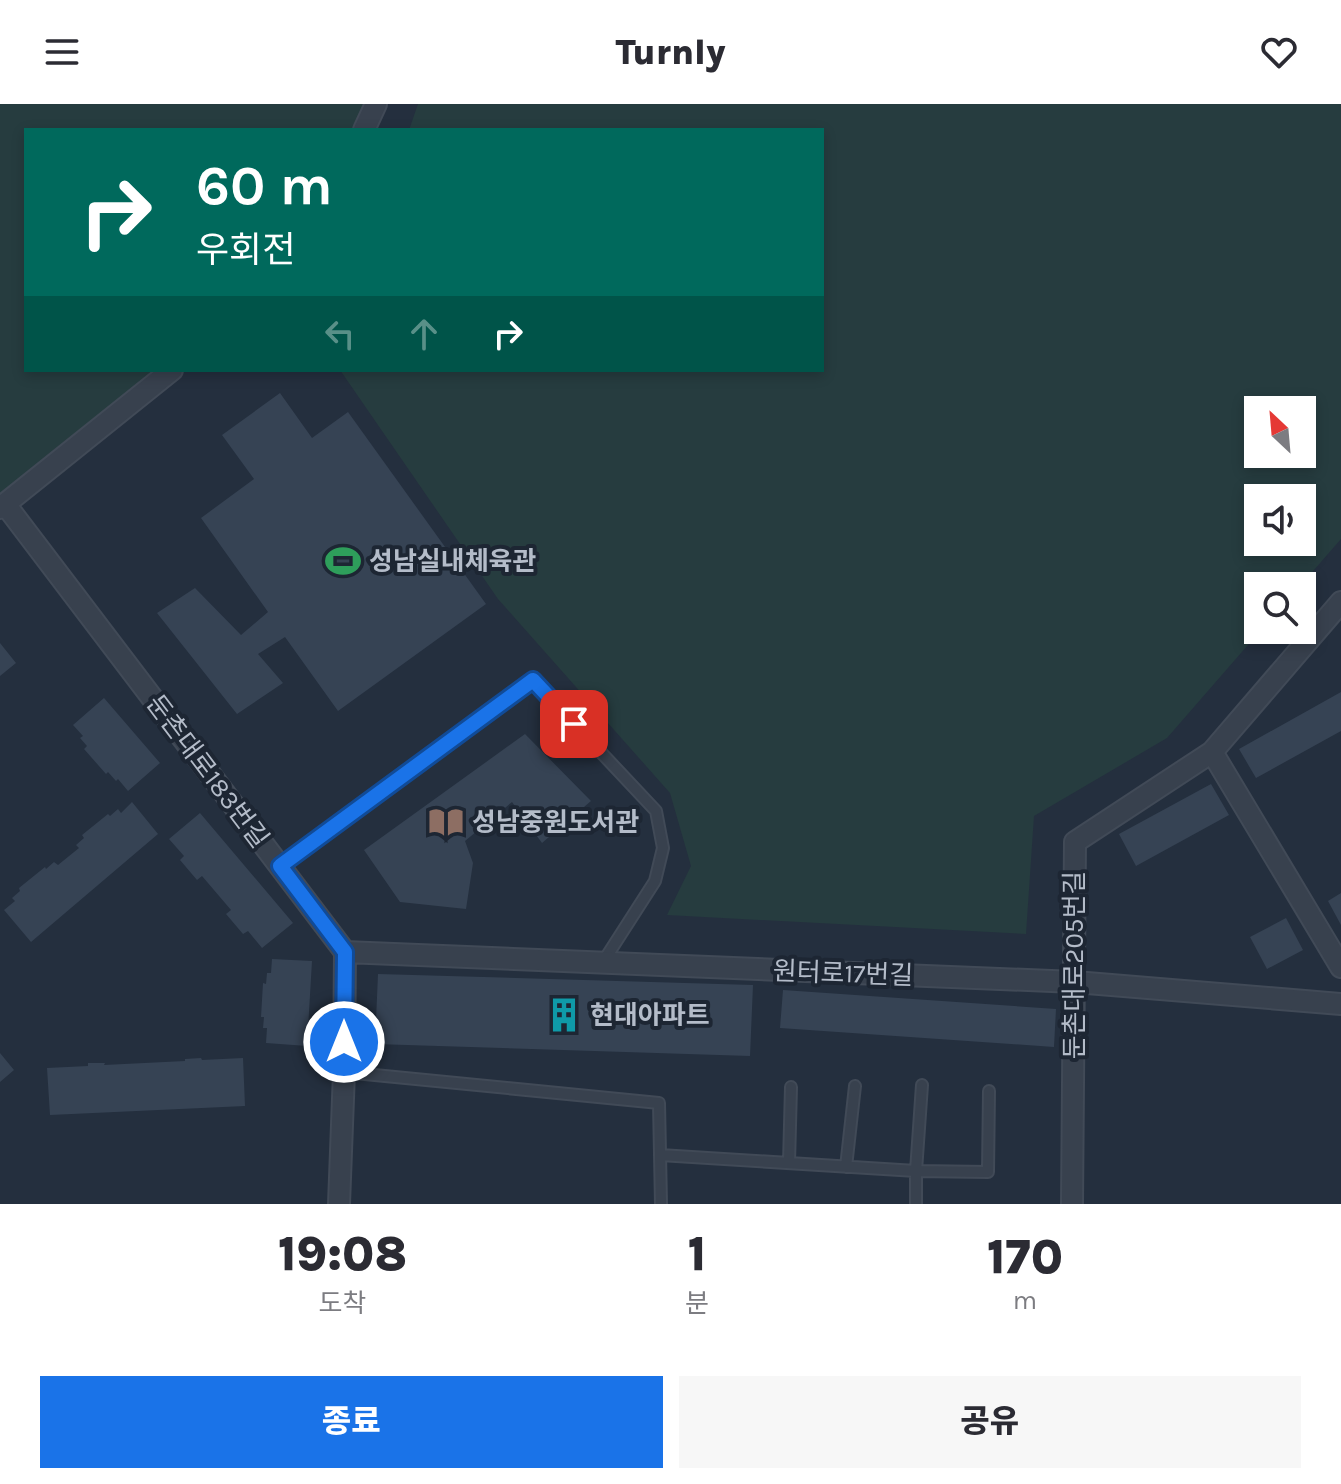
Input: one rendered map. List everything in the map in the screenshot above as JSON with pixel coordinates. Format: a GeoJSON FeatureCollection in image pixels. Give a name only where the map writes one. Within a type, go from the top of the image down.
{"type":"FeatureCollection","features":[{"type":"Feature","properties":{"kind":"street"},"geometry":{"type":"LineString","coordinates":[[365,128],[376,104]]}},
{"type":"Feature","properties":{"kind":"street"},"geometry":{"type":"LineString","coordinates":[[2,506],[170,372]]}},
{"type":"Feature","properties":{"kind":"street","name":"둔촌대로183번길"},"geometry":{"type":"LineString","coordinates":[[2,506],[345,952]]}},
{"type":"Feature","properties":{"kind":"street"},"geometry":{"type":"LineString","coordinates":[[1340,608],[1212,752],[1341,967]]}},
{"type":"Feature","properties":{"kind":"street","name":"둔촌대로205번길"},"geometry":{"type":"LineString","coordinates":[[1072,1204],[1075,842],[1212,752]]}},
{"type":"Feature","properties":{"kind":"street"},"geometry":{"type":"LineString","coordinates":[[339,1204],[345,952]]}},
{"type":"Feature","properties":{"kind":"street","name":"원터로17번길"},"geometry":{"type":"LineString","coordinates":[[345,952],[1075,982],[1341,1004]]}},
{"type":"Feature","properties":{"kind":"lane"},"geometry":{"type":"LineString","coordinates":[[280,866],[533,680],[656,811],[663,848],[655,881],[603,962]]}},
{"type":"Feature","properties":{"kind":"lane"},"geometry":{"type":"LineString","coordinates":[[344,1072],[659,1103],[661,1204]]}},
{"type":"Feature","properties":{"kind":"lane"},"geometry":{"type":"LineString","coordinates":[[916,1204],[922,1085]]}},
{"type":"Feature","properties":{"kind":"lane"},"geometry":{"type":"LineString","coordinates":[[846,1167],[855,1086]]}},
{"type":"Feature","properties":{"kind":"lane"},"geometry":{"type":"LineString","coordinates":[[789,1163],[791,1087]]}},
{"type":"Feature","properties":{"kind":"lane"},"geometry":{"type":"LineString","coordinates":[[660,1155],[916,1171],[988,1172],[989,1091]]}},
{"type":"Feature","properties":{"kind":"green space"},"geometry":{"type":"Polygon","coordinates":[[[0,104],[367,104],[358,128],[24,128],[24,372],[166,372],[0,503],[0,104]]]}},
{"type":"Feature","properties":{"kind":"green space"},"geometry":{"type":"Polygon","coordinates":[[[418,104],[1341,104],[1341,539],[1312,572],[1244,572],[1244,644],[1249,644],[1167,738],[1034,816],[1026,934],[667,915],[691,866],[670,793],[498,599],[341,372],[824,372],[824,128],[410,128],[418,104]]]}},
{"type":"Feature","properties":{"kind":"building","name":"성남실내체육관"},"geometry":{"type":"Polygon","coordinates":[[[280,393],[312,438],[348,412],[486,604],[338,711],[285,637],[258,654],[283,683],[237,714],[157,613],[195,588],[241,635],[268,612],[201,518],[254,479],[222,435],[280,393]]]}},
{"type":"Feature","properties":{"kind":"building"},"geometry":{"type":"Polygon","coordinates":[[[0,643],[16,663],[0,676],[0,643]]]}},
{"type":"Feature","properties":{"kind":"building"},"geometry":{"type":"Polygon","coordinates":[[[1341,692],[1341,731],[1256,778],[1239,749],[1341,692]]]}},
{"type":"Feature","properties":{"kind":"building"},"geometry":{"type":"Polygon","coordinates":[[[104,698],[160,763],[128,791],[118,779],[116,781],[108,772],[106,774],[84,749],[87,746],[80,738],[83,736],[73,725],[104,698]]]}},
{"type":"Feature","properties":{"kind":"building","name":"성남중원도서관"},"geometry":{"type":"Polygon","coordinates":[[[525,734],[591,801],[542,843],[512,802],[465,841],[473,863],[466,909],[400,902],[364,850],[525,734]]]}},
{"type":"Feature","properties":{"kind":"building"},"geometry":{"type":"Polygon","coordinates":[[[1211,784],[1229,815],[1136,866],[1119,834],[1211,784]]]}},
{"type":"Feature","properties":{"kind":"building"},"geometry":{"type":"Polygon","coordinates":[[[132,802],[158,834],[31,942],[4,910],[15,901],[12,898],[20,891],[19,888],[45,867],[54,862],[58,865],[79,848],[76,845],[84,838],[82,835],[108,814],[110,816],[118,809],[121,813],[132,802]]]}},
{"type":"Feature","properties":{"kind":"building"},"geometry":{"type":"Polygon","coordinates":[[[200,813],[293,923],[262,948],[248,931],[243,934],[226,914],[231,910],[202,876],[197,880],[180,860],[184,856],[169,839],[200,813]]]}},
{"type":"Feature","properties":{"kind":"building"},"geometry":{"type":"Polygon","coordinates":[[[1341,893],[1341,925],[1328,901],[1341,893]]]}},
{"type":"Feature","properties":{"kind":"building"},"geometry":{"type":"Polygon","coordinates":[[[1286,918],[1303,950],[1267,969],[1250,937],[1286,918]]]}},
{"type":"Feature","properties":{"kind":"building"},"geometry":{"type":"Polygon","coordinates":[[[272,959],[312,961],[307,1046],[266,1043],[267,1028],[263,1028],[264,1017],[261,1017],[263,983],[266,984],[267,973],[271,973],[272,959]]]}},
{"type":"Feature","properties":{"kind":"building","name":"현대아파트"},"geometry":{"type":"Polygon","coordinates":[[[378,974],[753,985],[750,1056],[375,1044],[378,974]]]}},
{"type":"Feature","properties":{"kind":"building"},"geometry":{"type":"Polygon","coordinates":[[[783,990],[1056,1009],[1054,1047],[780,1028],[783,990]]]}},
{"type":"Feature","properties":{"kind":"building"},"geometry":{"type":"Polygon","coordinates":[[[0,1053],[14,1070],[0,1082],[0,1053]]]}},
{"type":"Feature","properties":{"kind":"building"},"geometry":{"type":"Polygon","coordinates":[[[243,1058],[245,1106],[50,1115],[47,1068],[243,1058]]]}},
{"type":"Feature","properties":{"kind":"place","name":"성남실내체육관"},"geometry":{"type":"Point","coordinates":[343,561]}},
{"type":"Feature","properties":{"kind":"place","name":"성남중원도서관"},"geometry":{"type":"Point","coordinates":[446,822]}},
{"type":"Feature","properties":{"kind":"place","name":"현대아파트"},"geometry":{"type":"Point","coordinates":[564,1015]}},
{"type":"Feature","properties":{"kind":"route"},"geometry":{"type":"LineString","coordinates":[[344,1042],[345,952],[280,866],[533,680],[574,724]]}}]}
